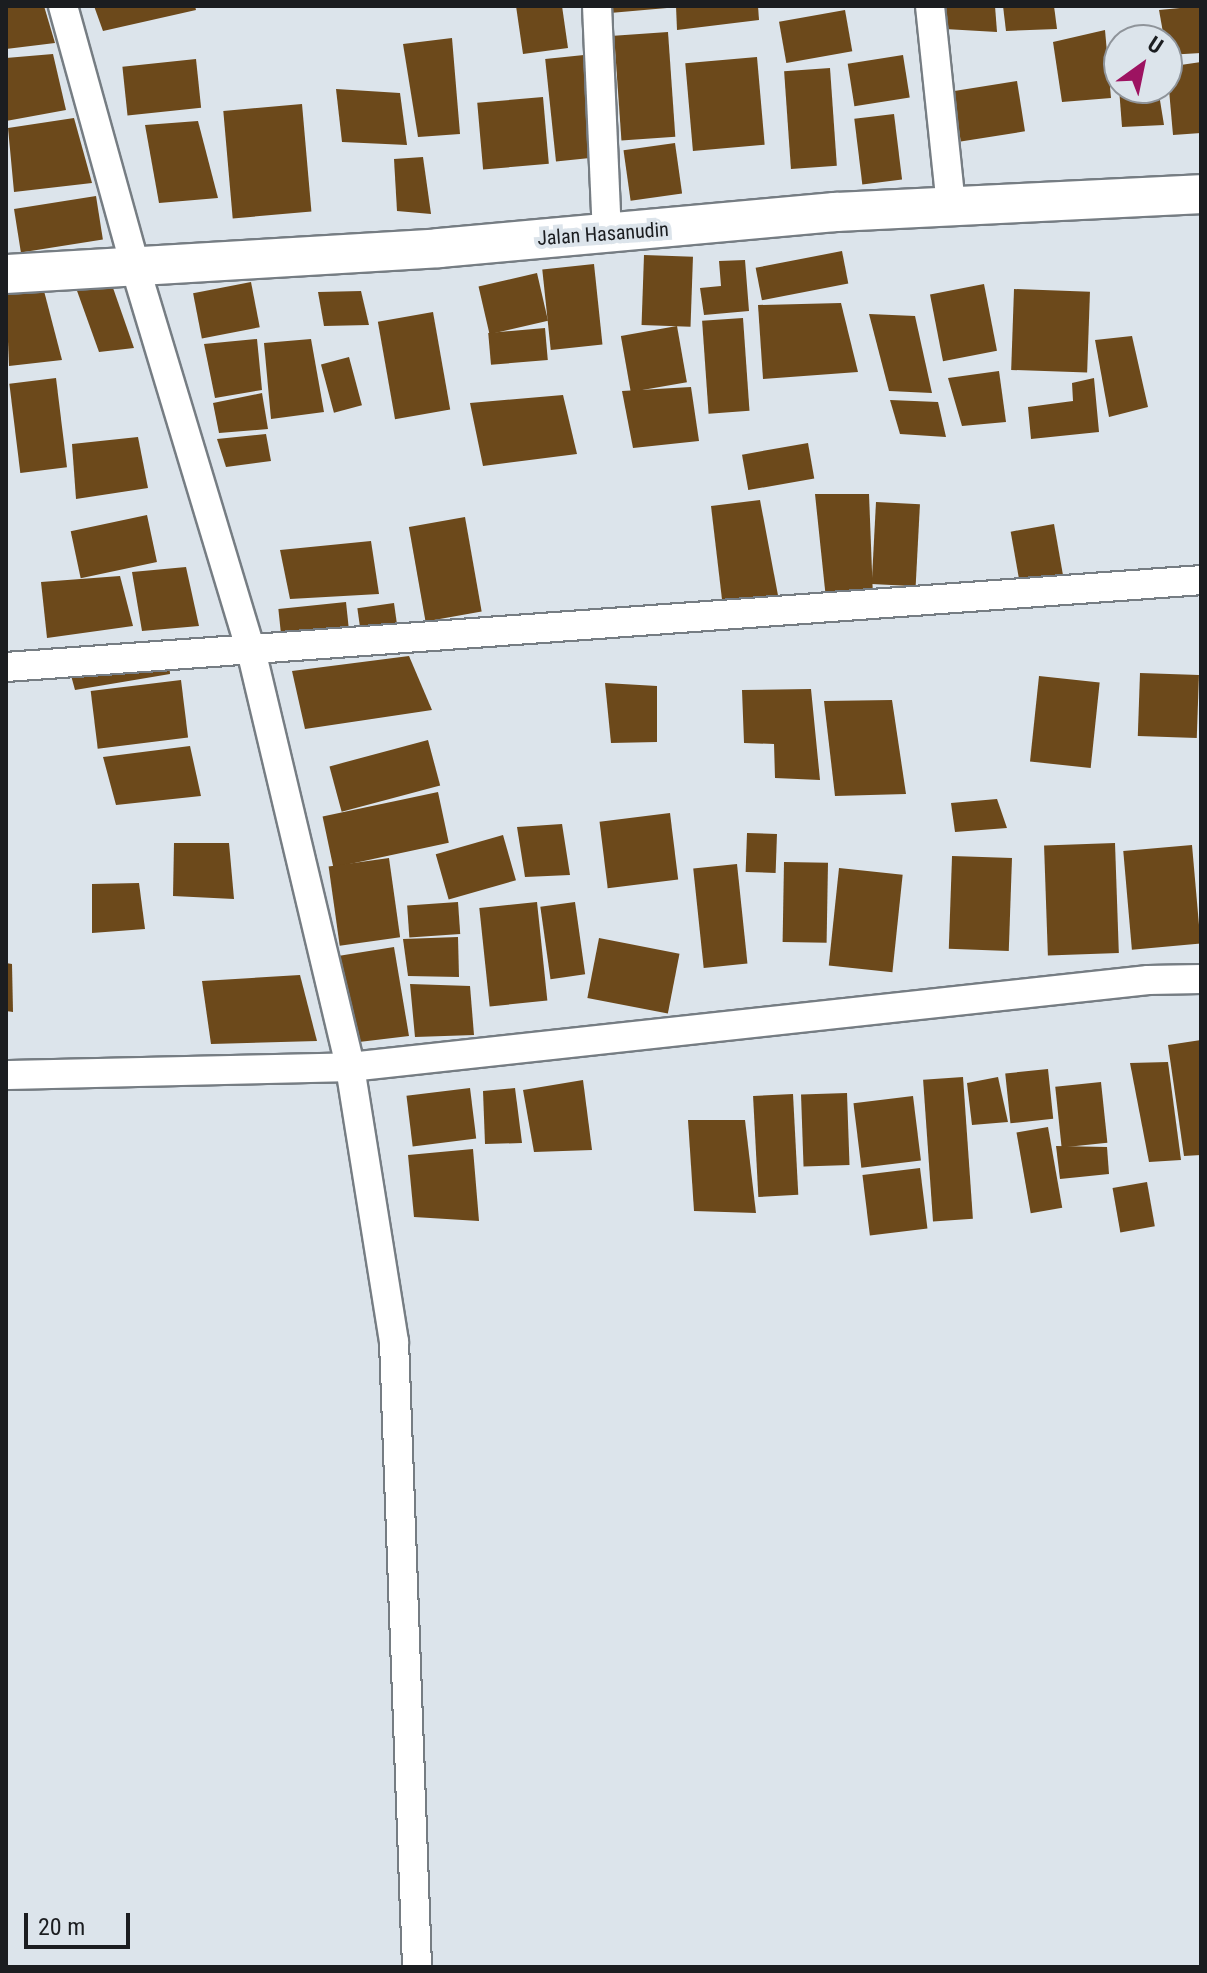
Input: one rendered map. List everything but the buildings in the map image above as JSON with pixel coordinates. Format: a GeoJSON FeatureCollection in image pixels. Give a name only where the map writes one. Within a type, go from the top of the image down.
{"type":"FeatureCollection","features":[{"type":"Feature","properties":{"kind":"main road","name":"Jalan Hasanudin"},"geometry":{"type":"LineString","coordinates":[[6,274],[136,270],[951,207],[1201,194]]}},
{"type":"Feature","properties":{"kind":"street"},"geometry":{"type":"LineString","coordinates":[[63,6],[136,270],[251,650],[350,1067],[394,1342],[418,1954]]}},
{"type":"Feature","properties":{"kind":"street"},"geometry":{"type":"LineString","coordinates":[[597,6],[607,232]]}},
{"type":"Feature","properties":{"kind":"street"},"geometry":{"type":"LineString","coordinates":[[930,6],[951,207]]}},
{"type":"Feature","properties":{"kind":"street"},"geometry":{"type":"LineString","coordinates":[[6,667],[1201,580]]}},
{"type":"Feature","properties":{"kind":"street"},"geometry":{"type":"LineString","coordinates":[[6,1075],[350,1067],[1133,982],[1201,979]]}}]}
